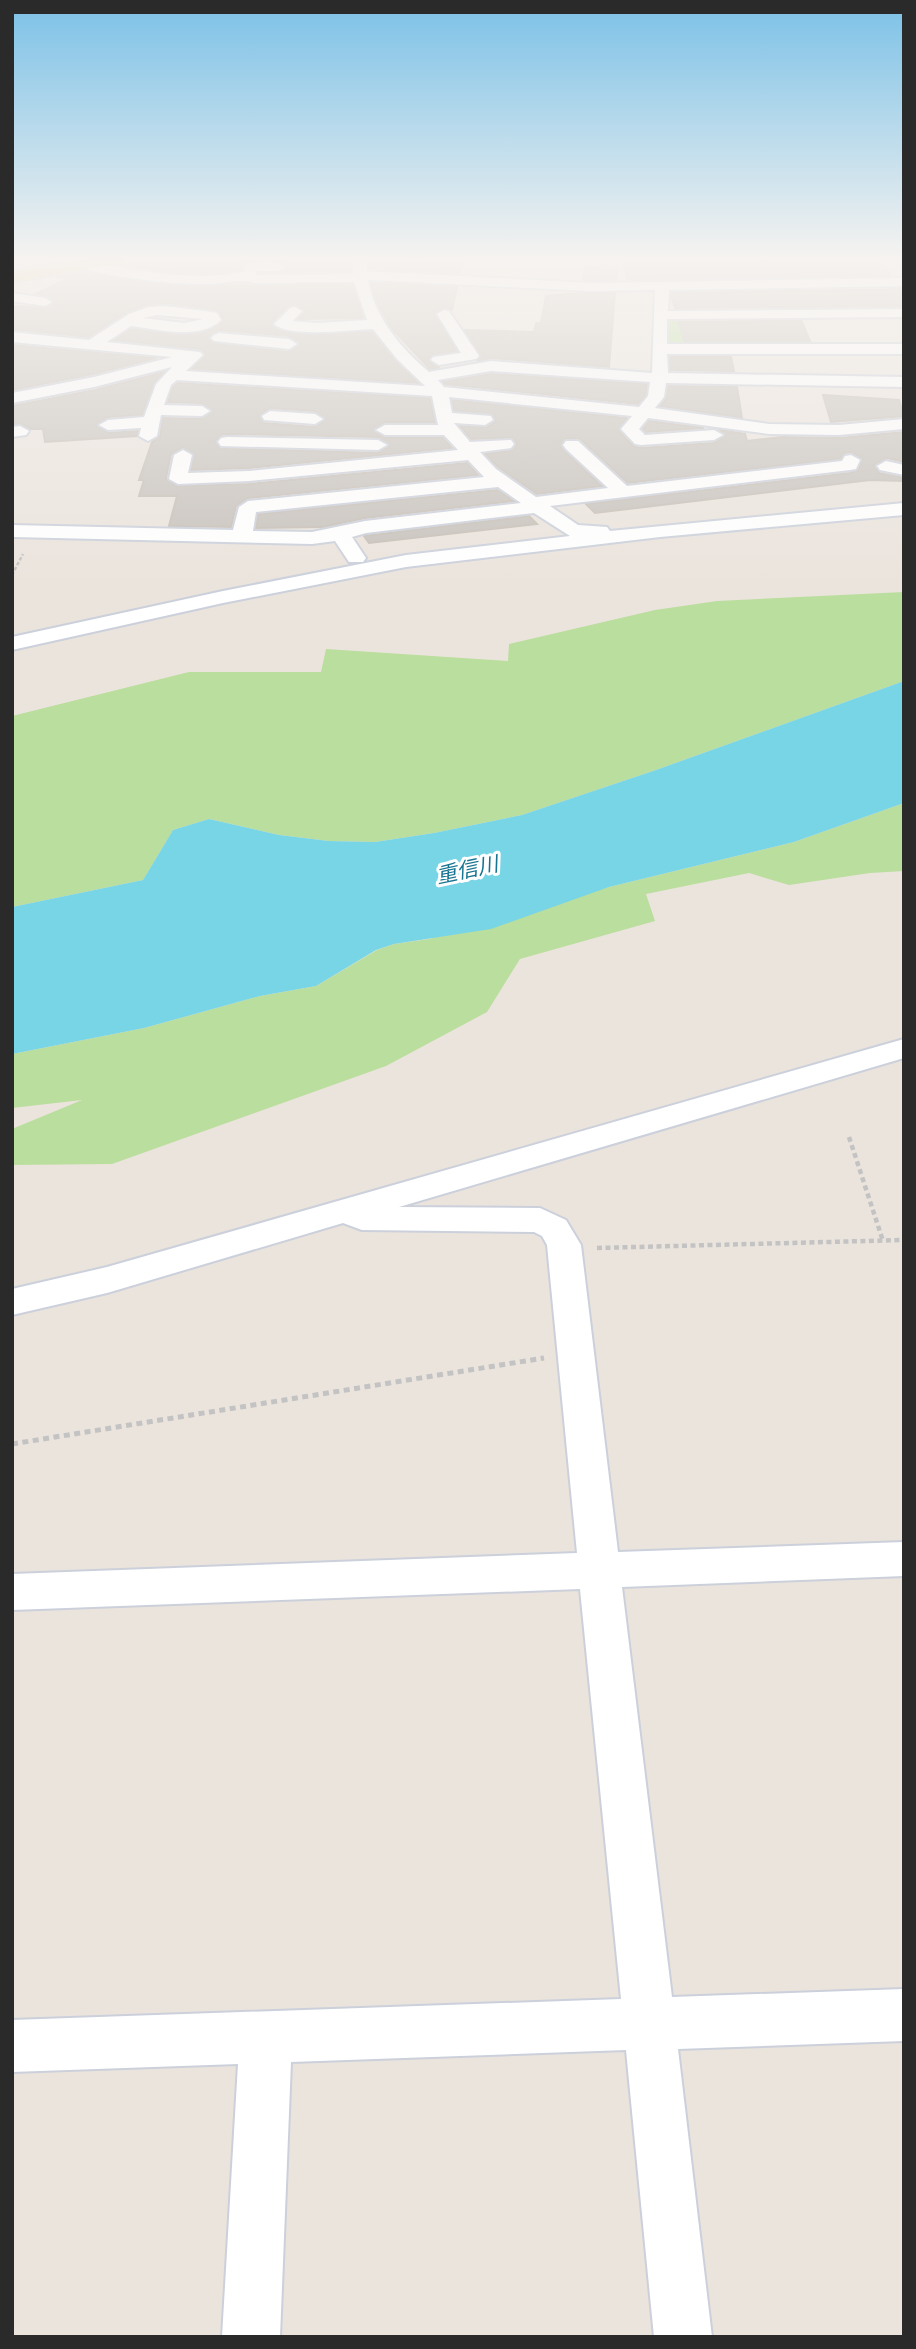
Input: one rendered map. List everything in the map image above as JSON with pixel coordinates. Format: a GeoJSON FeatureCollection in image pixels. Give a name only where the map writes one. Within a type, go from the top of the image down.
{"type":"FeatureCollection","features":[{"type":"Feature","properties":{"kind":"street"},"geometry":{"type":"LineString","coordinates":[[20,400],[93,389],[159,368]]}},
{"type":"Feature","properties":{"kind":"street"},"geometry":{"type":"LineString","coordinates":[[176,374],[183,368]]}},
{"type":"Feature","properties":{"kind":"street"},"geometry":{"type":"LineString","coordinates":[[415,368],[440,391],[446,424],[468,451],[502,481],[574,531]]}},
{"type":"Feature","properties":{"kind":"street"},"geometry":{"type":"LineString","coordinates":[[425,378],[478,368]]}},
{"type":"Feature","properties":{"kind":"street"},"geometry":{"type":"LineString","coordinates":[[482,395],[504,368]]}},
{"type":"Feature","properties":{"kind":"street"},"geometry":{"type":"LineString","coordinates":[[514,368],[660,378],[904,382]]}},
{"type":"Feature","properties":{"kind":"street"},"geometry":{"type":"LineString","coordinates":[[660,368],[656,397],[630,429],[641,440],[761,440],[814,430],[904,424]]}},
{"type":"Feature","properties":{"kind":"street"},"geometry":{"type":"LineString","coordinates":[[346,386],[355,372],[369,370]]}},
{"type":"Feature","properties":{"kind":"street"},"geometry":{"type":"LineString","coordinates":[[152,423],[163,384],[169,376],[176,374],[204,377],[304,401],[315,419]]}},
{"type":"Feature","properties":{"kind":"street"},"geometry":{"type":"LineString","coordinates":[[197,393],[204,377]]}},
{"type":"Feature","properties":{"kind":"street"},"geometry":{"type":"LineString","coordinates":[[712,379],[714,421]]}},
{"type":"Feature","properties":{"kind":"street"},"geometry":{"type":"LineString","coordinates":[[270,416],[346,386],[482,395],[714,421],[761,440],[798,471]]}},
{"type":"Feature","properties":{"kind":"street"},"geometry":{"type":"LineString","coordinates":[[108,425],[152,423],[201,411]]}},
{"type":"Feature","properties":{"kind":"street"},"geometry":{"type":"LineString","coordinates":[[385,430],[485,420]]}},
{"type":"Feature","properties":{"kind":"street"},"geometry":{"type":"LineString","coordinates":[[661,438],[710,482]]}},
{"type":"Feature","properties":{"kind":"street"},"geometry":{"type":"LineString","coordinates":[[227,442],[407,445],[419,458]]}},
{"type":"Feature","properties":{"kind":"street"},"geometry":{"type":"LineString","coordinates":[[249,476],[260,443]]}},
{"type":"Feature","properties":{"kind":"street"},"geometry":{"type":"LineString","coordinates":[[183,455],[178,479],[249,476],[419,458],[505,444]]}},
{"type":"Feature","properties":{"kind":"street"},"geometry":{"type":"LineString","coordinates":[[572,445],[623,492]]}},
{"type":"Feature","properties":{"kind":"street"},"geometry":{"type":"LineString","coordinates":[[12,531],[312,538],[365,527],[850,465],[851,460]]}},
{"type":"Feature","properties":{"kind":"street"},"geometry":{"type":"LineString","coordinates":[[242,536],[248,507],[502,481]]}},
{"type":"Feature","properties":{"kind":"street"},"geometry":{"type":"LineString","coordinates":[[12,644],[347,571],[406,561],[634,534],[904,509]]}},
{"type":"Feature","properties":{"kind":"street"},"geometry":{"type":"LineString","coordinates":[[224,512],[247,512]]}},
{"type":"Feature","properties":{"kind":"street"},"geometry":{"type":"LineString","coordinates":[[319,566],[356,558],[574,531],[612,530],[634,534]]}},
{"type":"Feature","properties":{"kind":"street"},"geometry":{"type":"LineString","coordinates":[[340,534],[356,558]]}},
{"type":"Feature","properties":{"kind":"street"},"geometry":{"type":"LineString","coordinates":[[12,1302],[107,1280],[904,1048]]}},
{"type":"Feature","properties":{"kind":"street"},"geometry":{"type":"LineString","coordinates":[[348,1211],[362,1218],[540,1220],[554,1228],[564,1249],[683,2337]]}},
{"type":"Feature","properties":{"kind":"street"},"geometry":{"type":"LineString","coordinates":[[12,1592],[904,1559]]}},
{"type":"Feature","properties":{"kind":"street"},"geometry":{"type":"LineString","coordinates":[[12,2046],[904,2015]]}},
{"type":"Feature","properties":{"kind":"street"},"geometry":{"type":"LineString","coordinates":[[251,2337],[266,2036]]}},
{"type":"Feature","properties":{"kind":"path"},"geometry":{"type":"LineString","coordinates":[[849,1137],[883,1241]]}},
{"type":"Feature","properties":{"kind":"path"},"geometry":{"type":"LineString","coordinates":[[564,1249],[904,1240]]}},
{"type":"Feature","properties":{"kind":"path"},"geometry":{"type":"LineString","coordinates":[[12,1444],[576,1353]]}},
{"type":"Feature","properties":{"kind":"green space"},"geometry":{"type":"Polygon","coordinates":[[[904,592],[904,681],[656,770],[522,815],[375,842],[329,841],[279,835],[209,819],[173,830],[143,880],[12,907],[12,716],[189,672],[321,672],[326,649],[508,661],[509,644],[655,610],[717,601],[904,592]]]}},
{"type":"Feature","properties":{"kind":"green space"},"geometry":{"type":"Polygon","coordinates":[[[904,803],[904,871],[870,873],[789,885],[749,873],[646,894],[655,921],[520,959],[487,1012],[386,1066],[112,1164],[12,1165],[12,1129],[82,1100],[12,1108],[12,1054],[144,1028],[260,996],[316,986],[377,950],[394,944],[429,939],[609,887],[794,842],[904,803]]]}},
{"type":"Feature","properties":{"kind":"water","name":"重信川"},"geometry":{"type":"Polygon","coordinates":[[[904,681],[904,803],[794,842],[609,887],[491,929],[394,944],[376,950],[316,986],[260,996],[144,1028],[12,1054],[12,907],[143,880],[173,830],[209,819],[279,835],[329,841],[375,842],[434,833],[522,815],[904,681]]]}},
{"type":"Feature","properties":{"kind":"building"},"geometry":{"type":"Polygon","coordinates":[[[12,368],[119,368],[93,374],[12,390],[12,368]]]}},
{"type":"Feature","properties":{"kind":"building"},"geometry":{"type":"Polygon","coordinates":[[[402,368],[418,383],[192,369],[402,368]]]}},
{"type":"Feature","properties":{"kind":"building"},"geometry":{"type":"Polygon","coordinates":[[[670,368],[733,368],[734,371],[670,370],[670,368]]]}},
{"type":"Feature","properties":{"kind":"building"},"geometry":{"type":"Polygon","coordinates":[[[164,372],[154,383],[142,415],[108,417],[97,424],[108,433],[138,431],[137,436],[45,442],[43,429],[12,424],[12,406],[95,390],[164,372]]]}},
{"type":"Feature","properties":{"kind":"building"},"geometry":{"type":"Polygon","coordinates":[[[491,374],[647,384],[646,395],[638,404],[443,382],[491,374]]]}},
{"type":"Feature","properties":{"kind":"building"},"geometry":{"type":"Polygon","coordinates":[[[178,383],[430,398],[435,422],[385,422],[374,431],[385,438],[443,438],[452,448],[249,468],[191,470],[194,454],[182,448],[171,454],[166,478],[177,486],[249,484],[467,463],[478,475],[248,498],[236,506],[231,527],[169,526],[177,496],[139,496],[144,480],[139,480],[152,442],[160,436],[163,418],[202,419],[212,412],[202,403],[168,402],[173,387],[178,383]],[[270,408],[259,415],[264,423],[315,427],[325,420],[315,411],[270,408]],[[227,434],[216,440],[219,448],[378,453],[389,446],[378,437],[227,434]]]}},
{"type":"Feature","properties":{"kind":"building"},"geometry":{"type":"Polygon","coordinates":[[[668,386],[737,387],[742,418],[660,406],[667,397],[668,386]]]}},
{"type":"Feature","properties":{"kind":"building"},"geometry":{"type":"Polygon","coordinates":[[[823,395],[899,400],[904,416],[831,422],[823,395]]]}},
{"type":"Feature","properties":{"kind":"building"},"geometry":{"type":"Polygon","coordinates":[[[452,400],[627,418],[619,431],[633,446],[641,448],[714,443],[725,436],[720,430],[745,434],[747,441],[782,437],[839,438],[904,432],[904,462],[887,458],[874,465],[879,473],[904,478],[904,481],[870,480],[595,513],[586,504],[850,473],[858,470],[862,459],[851,452],[845,453],[840,459],[628,483],[580,439],[566,438],[560,445],[564,451],[602,486],[537,494],[498,467],[485,454],[511,451],[517,444],[513,438],[471,439],[460,426],[486,427],[496,421],[493,415],[454,411],[452,400]]]}},
{"type":"Feature","properties":{"kind":"building"},"geometry":{"type":"Polygon","coordinates":[[[649,421],[704,428],[646,432],[643,429],[649,421]]]}},
{"type":"Feature","properties":{"kind":"building"},"geometry":{"type":"Polygon","coordinates":[[[497,490],[514,501],[365,518],[323,527],[256,528],[258,514],[497,490]]]}},
{"type":"Feature","properties":{"kind":"building"},"geometry":{"type":"Polygon","coordinates":[[[529,516],[537,524],[369,543],[364,536],[529,516]]]}}]}
